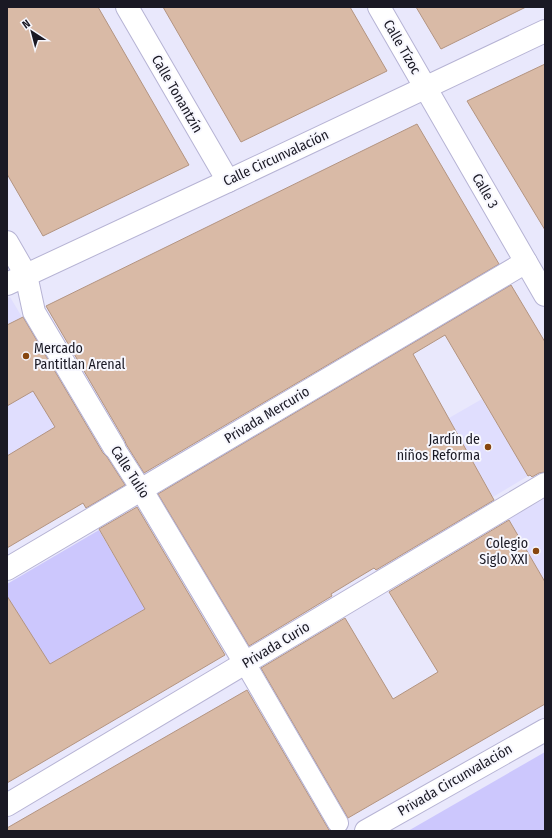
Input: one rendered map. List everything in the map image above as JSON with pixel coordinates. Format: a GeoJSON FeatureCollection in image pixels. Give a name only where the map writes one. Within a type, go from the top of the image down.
{"type":"FeatureCollection","features":[{"type":"Feature","properties":{"kind":"street","name":"Calle Tonantzín"},"geometry":{"type":"LineString","coordinates":[[127,7],[228,181]]}},
{"type":"Feature","properties":{"kind":"street","name":"Calle Tízoc"},"geometry":{"type":"LineString","coordinates":[[379,7],[426,88]]}},
{"type":"Feature","properties":{"kind":"street","name":"Calle Circunvalación"},"geometry":{"type":"LineString","coordinates":[[16,279],[228,181],[545,31]]}},
{"type":"Feature","properties":{"kind":"street","name":"Calle 3"},"geometry":{"type":"LineString","coordinates":[[426,88],[535,267],[545,294]]}},
{"type":"Feature","properties":{"kind":"street","name":"Calle Tulio"},"geometry":{"type":"LineString","coordinates":[[7,242],[16,279],[34,312],[245,664]]}},
{"type":"Feature","properties":{"kind":"street","name":"Privada Mercurio"},"geometry":{"type":"LineString","coordinates":[[7,569],[141,489],[535,267]]}},
{"type":"Feature","properties":{"kind":"street","name":"Privada Curio"},"geometry":{"type":"LineString","coordinates":[[7,805],[545,484]]}},
{"type":"Feature","properties":{"kind":"street"},"geometry":{"type":"LineString","coordinates":[[245,664],[338,823]]}},
{"type":"Feature","properties":{"kind":"street","name":"Privada Circunvalación"},"geometry":{"type":"LineString","coordinates":[[366,831],[545,730]]}},
{"type":"Feature","properties":{"kind":"shaded area","name":"Mercado Pantitlan Arenal"},"geometry":{"type":"Polygon","coordinates":[[[10,297],[79,413],[7,457],[7,298],[10,297]]]}},
{"type":"Feature","properties":{"kind":"shaded area","name":"Jardín de niños Reforma"},"geometry":{"type":"Polygon","coordinates":[[[482,399],[528,476],[493,497],[449,418],[482,399]]]}},
{"type":"Feature","properties":{"kind":"shaded area","name":"Colegio Siglo XXI"},"geometry":{"type":"Polygon","coordinates":[[[544,499],[545,501],[545,582],[509,519],[544,499]]]}},
{"type":"Feature","properties":{"kind":"shaded area"},"geometry":{"type":"Polygon","coordinates":[[[99,530],[145,609],[50,664],[7,596],[7,584],[99,530]]]}},
{"type":"Feature","properties":{"kind":"shaded area"},"geometry":{"type":"Polygon","coordinates":[[[545,752],[545,831],[408,831],[545,752]]]}},
{"type":"Feature","properties":{"kind":"building"},"geometry":{"type":"Polygon","coordinates":[[[7,7],[98,7],[189,165],[43,236],[7,174],[7,7]]]}},
{"type":"Feature","properties":{"kind":"building"},"geometry":{"type":"Polygon","coordinates":[[[163,7],[350,7],[387,71],[241,142],[163,7]]]}},
{"type":"Feature","properties":{"kind":"building"},"geometry":{"type":"Polygon","coordinates":[[[416,7],[526,7],[441,49],[416,7]]]}},
{"type":"Feature","properties":{"kind":"building"},"geometry":{"type":"Polygon","coordinates":[[[545,64],[545,230],[467,101],[545,64]]]}},
{"type":"Feature","properties":{"kind":"building"},"geometry":{"type":"Polygon","coordinates":[[[417,124],[499,264],[144,473],[46,306],[417,124]]]}},
{"type":"Feature","properties":{"kind":"building"},"geometry":{"type":"Polygon","coordinates":[[[511,285],[545,342],[545,472],[539,473],[532,477],[530,475],[528,476],[445,335],[413,354],[494,500],[376,570],[374,568],[331,594],[332,596],[249,646],[158,494],[511,285]]]}},
{"type":"Feature","properties":{"kind":"building"},"geometry":{"type":"Polygon","coordinates":[[[23,317],[103,453],[125,485],[86,508],[83,503],[7,548],[7,456],[55,427],[33,391],[7,406],[7,325],[23,317]]]}},
{"type":"Feature","properties":{"kind":"building"},"geometry":{"type":"Polygon","coordinates":[[[137,507],[225,655],[7,783],[7,596],[50,664],[145,609],[99,529],[137,507]]]}},
{"type":"Feature","properties":{"kind":"building"},"geometry":{"type":"Polygon","coordinates":[[[509,520],[545,582],[545,704],[348,818],[261,668],[345,618],[393,699],[438,672],[389,592],[509,520]]]}},
{"type":"Feature","properties":{"kind":"building"},"geometry":{"type":"Polygon","coordinates":[[[247,690],[329,830],[7,831],[7,828],[247,690]]]}},
{"type":"Feature","properties":{"kind":"place","name":"Mercado Pantitlan Arenal"},"geometry":{"type":"Point","coordinates":[26,356]}},
{"type":"Feature","properties":{"kind":"place","name":"Jardín de niños Reforma"},"geometry":{"type":"Point","coordinates":[488,447]}},
{"type":"Feature","properties":{"kind":"place","name":"Colegio Siglo XXI"},"geometry":{"type":"Point","coordinates":[536,551]}}]}
